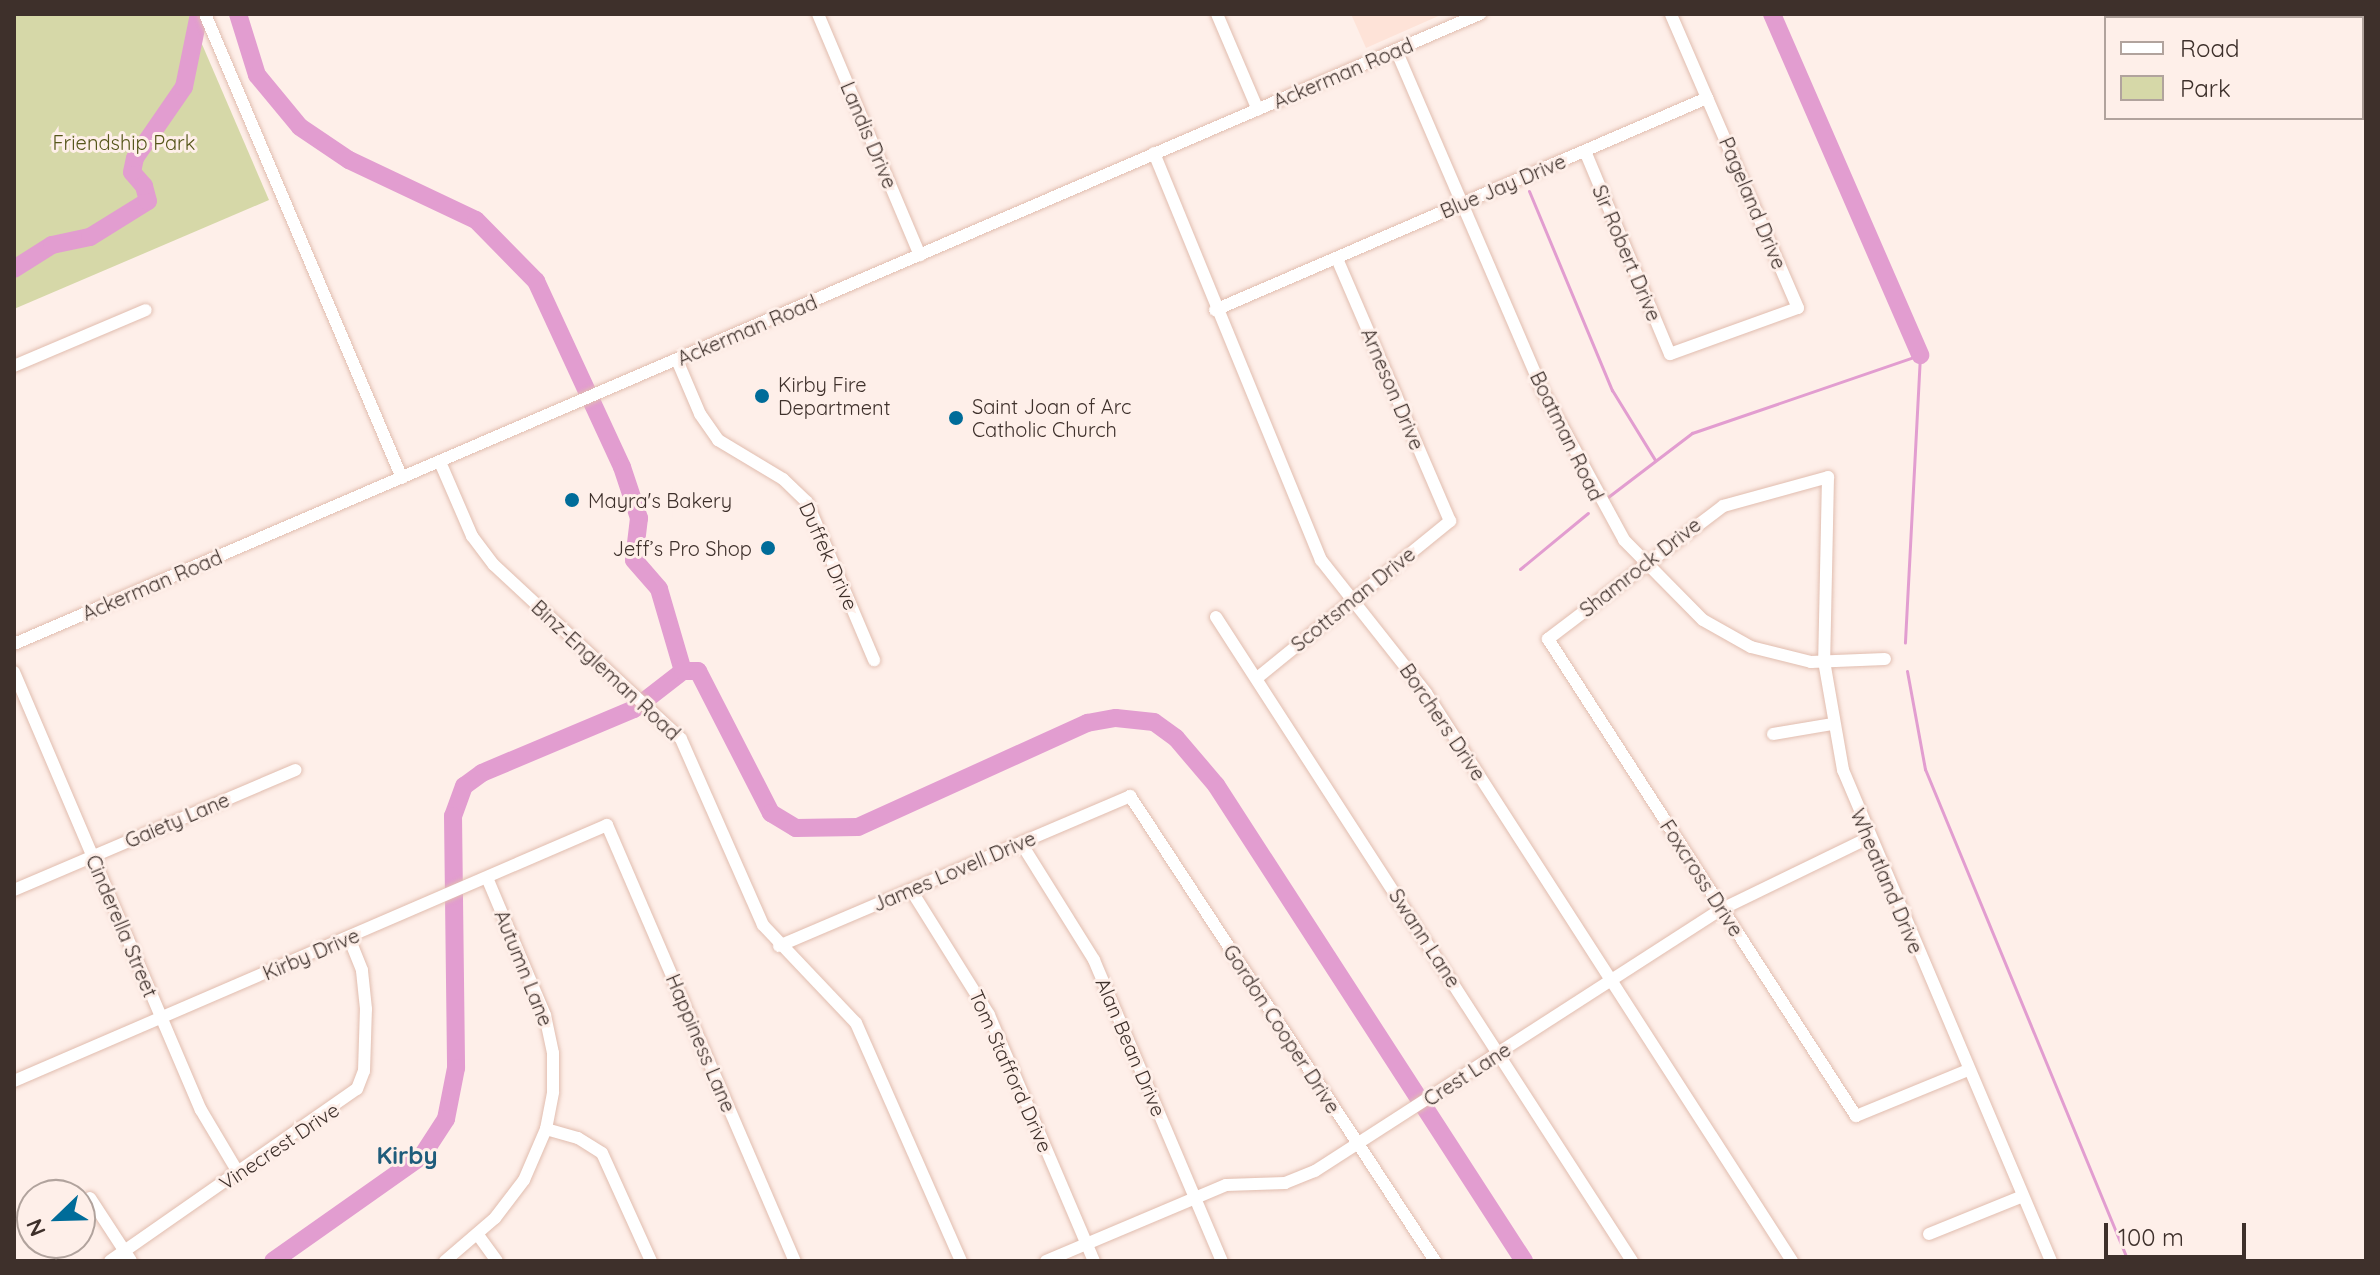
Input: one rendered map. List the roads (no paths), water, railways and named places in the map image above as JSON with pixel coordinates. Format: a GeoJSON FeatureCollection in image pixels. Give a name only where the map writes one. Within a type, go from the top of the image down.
{"type":"FeatureCollection","features":[{"type":"Feature","properties":{"kind":"street"},"geometry":{"type":"LineString","coordinates":[[205,14],[402,478]]}},
{"type":"Feature","properties":{"kind":"street","name":"Landis Drive"},"geometry":{"type":"LineString","coordinates":[[818,14],[920,255]]}},
{"type":"Feature","properties":{"kind":"street"},"geometry":{"type":"LineString","coordinates":[[1217,14],[1258,110]]}},
{"type":"Feature","properties":{"kind":"street","name":"Ackerman Road"},"geometry":{"type":"LineString","coordinates":[[14,644],[1480,14]]}},
{"type":"Feature","properties":{"kind":"street"},"geometry":{"type":"LineString","coordinates":[[1671,14],[1707,98]]}},
{"type":"Feature","properties":{"kind":"street","name":"Boatman Road"},"geometry":{"type":"LineString","coordinates":[[1396,50],[1565,437],[1613,526],[1645,563],[1722,633],[1777,655],[1824,661],[1885,659]]}},
{"type":"Feature","properties":{"kind":"street","name":"Blue Jay Drive"},"geometry":{"type":"LineString","coordinates":[[1215,310],[1707,98]]}},
{"type":"Feature","properties":{"kind":"street","name":"Pageland Drive"},"geometry":{"type":"LineString","coordinates":[[1670,354],[1798,308],[1707,98]]}},
{"type":"Feature","properties":{"kind":"street","name":"Sir Robert Drive"},"geometry":{"type":"LineString","coordinates":[[1585,151],[1670,354]]}},
{"type":"Feature","properties":{"kind":"street","name":"Borchers Drive"},"geometry":{"type":"LineString","coordinates":[[1154,153],[1215,310],[1321,560],[1426,693],[1792,1261]]}},
{"type":"Feature","properties":{"kind":"street","name":"Arneson Drive"},"geometry":{"type":"LineString","coordinates":[[1337,258],[1450,521]]}},
{"type":"Feature","properties":{"kind":"street"},"geometry":{"type":"LineString","coordinates":[[14,366],[146,310]]}},
{"type":"Feature","properties":{"kind":"street","name":"Duffek Drive"},"geometry":{"type":"LineString","coordinates":[[677,360],[700,414],[718,440],[783,479],[807,502],[874,660]]}},
{"type":"Feature","properties":{"kind":"street","name":"Binz-Engleman Road"},"geometry":{"type":"LineString","coordinates":[[440,462],[472,536],[494,565],[662,717],[689,753],[751,902],[779,946],[836,996],[856,1023],[961,1261]]}},
{"type":"Feature","properties":{"kind":"street","name":"Shamrock Drive"},"geometry":{"type":"LineString","coordinates":[[1548,639],[1713,510],[1828,477]]}},
{"type":"Feature","properties":{"kind":"street","name":"Wheatland Drive"},"geometry":{"type":"LineString","coordinates":[[1828,477],[1824,661],[1843,770],[1868,838],[2051,1261]]}},
{"type":"Feature","properties":{"kind":"street","name":"Scottsman Drive"},"geometry":{"type":"LineString","coordinates":[[1257,678],[1450,521]]}},
{"type":"Feature","properties":{"kind":"street","name":"Swann Lane"},"geometry":{"type":"LineString","coordinates":[[1216,617],[1632,1261]]}},
{"type":"Feature","properties":{"kind":"street","name":"Foxcross Drive"},"geometry":{"type":"LineString","coordinates":[[1548,639],[1856,1116],[1968,1070]]}},
{"type":"Feature","properties":{"kind":"street","name":"Cinderella Street"},"geometry":{"type":"LineString","coordinates":[[14,672],[210,1129],[239,1174]]}},
{"type":"Feature","properties":{"kind":"street"},"geometry":{"type":"LineString","coordinates":[[1773,734],[1833,724]]}},
{"type":"Feature","properties":{"kind":"street","name":"Gaiety Lane"},"geometry":{"type":"LineString","coordinates":[[14,890],[296,770]]}},
{"type":"Feature","properties":{"kind":"street","name":"James Lovell Drive"},"geometry":{"type":"LineString","coordinates":[[779,946],[1130,796]]}},
{"type":"Feature","properties":{"kind":"street","name":"Gordon Cooper Drive"},"geometry":{"type":"LineString","coordinates":[[1130,796],[1435,1261]]}},
{"type":"Feature","properties":{"kind":"street","name":"Kirby Drive"},"geometry":{"type":"LineString","coordinates":[[14,1081],[607,825]]}},
{"type":"Feature","properties":{"kind":"street","name":"Happiness Lane"},"geometry":{"type":"LineString","coordinates":[[607,825],[795,1261]]}},
{"type":"Feature","properties":{"kind":"street","name":"Crest Lane"},"geometry":{"type":"LineString","coordinates":[[1046,1261],[1226,1185],[1294,1181],[1439,1093],[1722,909],[1868,838]]}},
{"type":"Feature","properties":{"kind":"street","name":"Alan Bean Drive"},"geometry":{"type":"LineString","coordinates":[[1021,843],[1094,960],[1222,1261]]}},
{"type":"Feature","properties":{"kind":"street","name":"Autumn Lane"},"geometry":{"type":"LineString","coordinates":[[445,1261],[478,1235],[524,1180],[546,1129],[554,1073],[550,1034],[483,880]]}},
{"type":"Feature","properties":{"kind":"street","name":"Tom Stafford Drive"},"geometry":{"type":"LineString","coordinates":[[911,890],[989,1015],[1094,1261]]}},
{"type":"Feature","properties":{"kind":"street","name":"Vinecrest Drive"},"geometry":{"type":"LineString","coordinates":[[110,1261],[127,1256],[357,1089],[364,1071],[366,1009],[362,970],[349,938]]}},
{"type":"Feature","properties":{"kind":"street"},"geometry":{"type":"LineString","coordinates":[[546,1129],[578,1138],[602,1153],[651,1261]]}},
{"type":"Feature","properties":{"kind":"street"},"geometry":{"type":"LineString","coordinates":[[1929,1234],[2023,1196]]}},
{"type":"Feature","properties":{"kind":"street"},"geometry":{"type":"LineString","coordinates":[[96,1207],[127,1256]]}},
{"type":"Feature","properties":{"kind":"street"},"geometry":{"type":"LineString","coordinates":[[478,1235],[497,1261]]}},
{"type":"Feature","properties":{"kind":"waterway"},"geometry":{"type":"LineString","coordinates":[[14,269],[52,245],[90,237],[148,201],[144,186],[132,172],[135,158],[184,87],[199,14]]}},
{"type":"Feature","properties":{"kind":"waterway"},"geometry":{"type":"LineString","coordinates":[[238,14],[257,75],[300,127],[349,160],[476,220],[536,281],[622,467],[639,518],[634,560],[659,589],[683,671],[634,709],[482,773],[464,786],[453,816],[456,1068],[446,1119],[422,1156],[273,1261]]}},
{"type":"Feature","properties":{"kind":"waterway"},"geometry":{"type":"LineString","coordinates":[[1772,14],[1920,355]]}},
{"type":"Feature","properties":{"kind":"waterway"},"geometry":{"type":"LineString","coordinates":[[1529,191],[1612,390],[1655,460]]}},
{"type":"Feature","properties":{"kind":"waterway"},"geometry":{"type":"LineString","coordinates":[[1608,497],[1692,433],[1920,355],[1905,643]]}},
{"type":"Feature","properties":{"kind":"waterway"},"geometry":{"type":"LineString","coordinates":[[1520,569],[1588,513]]}},
{"type":"Feature","properties":{"kind":"waterway"},"geometry":{"type":"LineString","coordinates":[[683,671],[698,671],[771,813],[796,828],[858,827],[1087,723],[1116,718],[1154,722],[1176,738],[1216,785],[1524,1261]]}},
{"type":"Feature","properties":{"kind":"waterway"},"geometry":{"type":"LineString","coordinates":[[1907,671],[1925,769],[2128,1261]]}},
{"type":"Feature","properties":{"kind":"place","name":"Kirby Fire Department"},"geometry":{"type":"Point","coordinates":[762,396]}},
{"type":"Feature","properties":{"kind":"place","name":"Saint Joan of Arc Catholic Church"},"geometry":{"type":"Point","coordinates":[956,418]}},
{"type":"Feature","properties":{"kind":"place","name":"Mayra's Bakery"},"geometry":{"type":"Point","coordinates":[572,500]}},
{"type":"Feature","properties":{"kind":"place","name":"Jeff’s Pro Shop"},"geometry":{"type":"Point","coordinates":[768,548]}},
{"type":"Feature","properties":{"kind":"district","name":"Kirby"},"geometry":{"type":"Point","coordinates":[407,1156]}},
{"type":"Feature","properties":{"kind":"park label","name":"Friendship Park"},"geometry":{"type":"Point","coordinates":[124,142]}}]}
